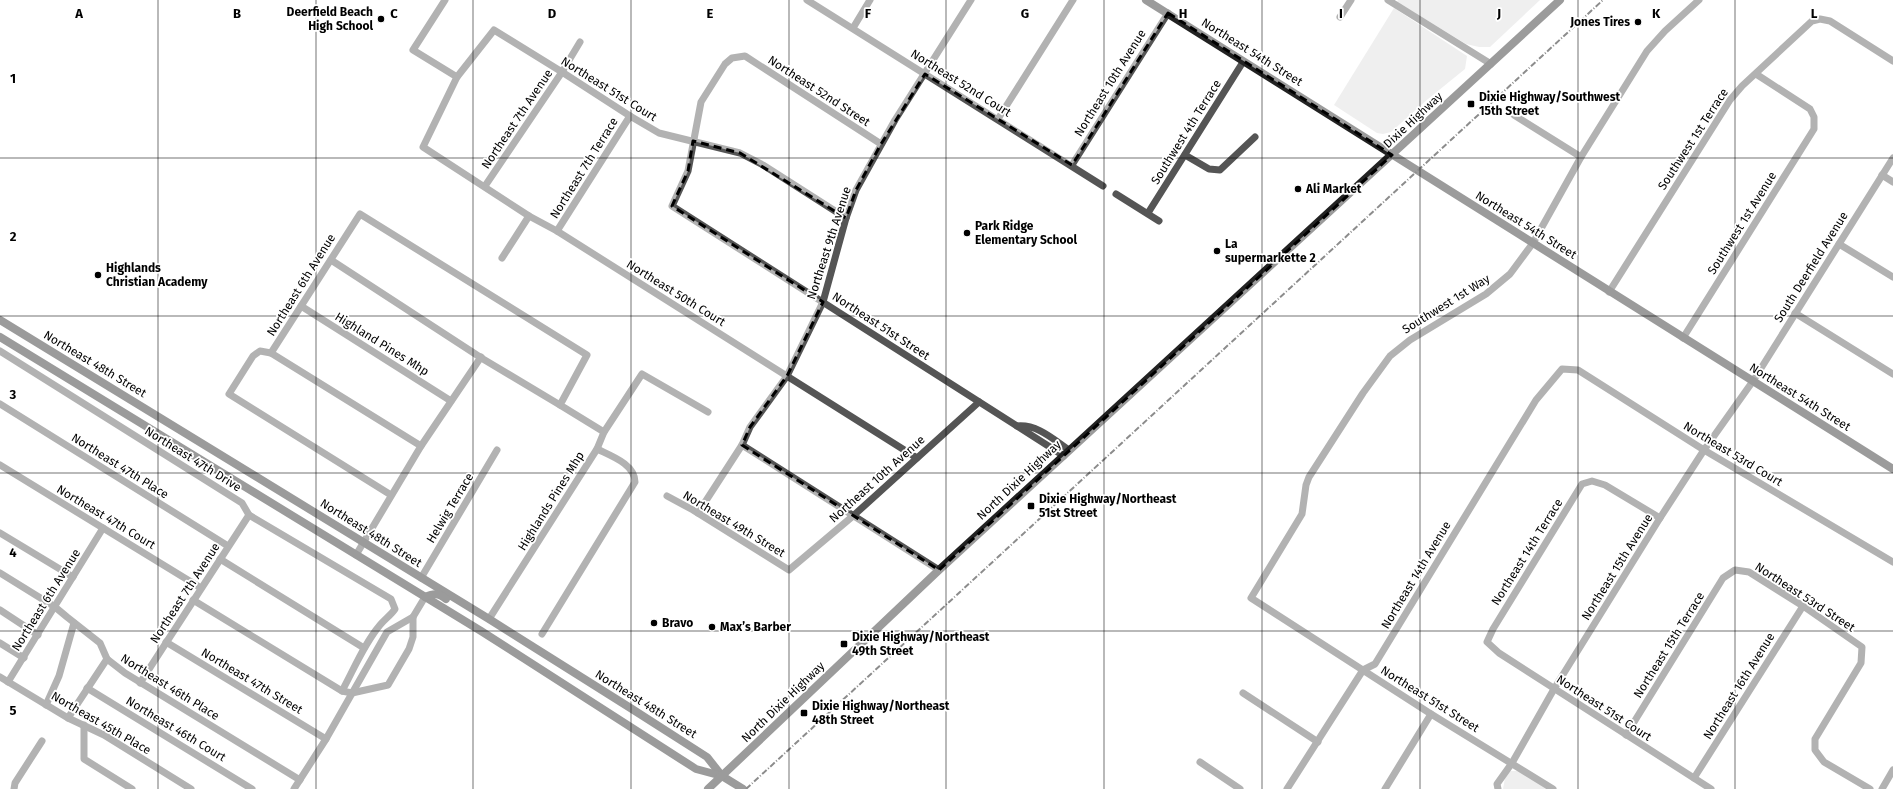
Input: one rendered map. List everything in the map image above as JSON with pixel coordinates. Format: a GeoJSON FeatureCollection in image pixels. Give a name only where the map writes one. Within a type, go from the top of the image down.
{"type":"FeatureCollection","features":[{"type":"Feature","properties":{"kind":"main road","name":"Northeast 54th Street"},"geometry":{"type":"LineString","coordinates":[[1146,0],[1156,3],[1168,14],[1683,338],[1750,384],[1893,469]]}},
{"type":"Feature","properties":{"kind":"main road","name":"Dixie Highway"},"geometry":{"type":"LineString","coordinates":[[1350,193],[1560,0]]}},
{"type":"Feature","properties":{"kind":"main road","name":"North Dixie Highway"},"geometry":{"type":"LineString","coordinates":[[708,789],[939,570],[1350,193]]}},
{"type":"Feature","properties":{"kind":"main road","name":"Northeast 48th Street"},"geometry":{"type":"LineString","coordinates":[[0,320],[505,629],[707,757],[722,776]]}},
{"type":"Feature","properties":{"kind":"main road","name":"Northeast 48th Street"},"geometry":{"type":"LineString","coordinates":[[0,336],[481,631],[696,769],[722,776],[743,789]]}},
{"type":"Feature","properties":{"kind":"main road"},"geometry":{"type":"LineString","coordinates":[[425,597],[432,593],[439,594],[490,625],[505,629]]}},
{"type":"Feature","properties":{"kind":"street"},"geometry":{"type":"LineString","coordinates":[[445,0],[413,50],[457,77]]}},
{"type":"Feature","properties":{"kind":"street","name":"Northeast 52nd Court"},"geometry":{"type":"LineString","coordinates":[[807,0],[1072,165],[1103,186]]}},
{"type":"Feature","properties":{"kind":"street"},"geometry":{"type":"LineString","coordinates":[[853,28],[870,0]]}},
{"type":"Feature","properties":{"kind":"street","name":"Northeast 9th Avenue"},"geometry":{"type":"LineString","coordinates":[[698,513],[742,446],[750,427],[787,376],[823,302],[846,218],[856,190],[881,144],[970,0]]}},
{"type":"Feature","properties":{"kind":"street"},"geometry":{"type":"LineString","coordinates":[[998,119],[1073,0]]}},
{"type":"Feature","properties":{"kind":"street"},"geometry":{"type":"LineString","coordinates":[[1340,17],[1351,0]]}},
{"type":"Feature","properties":{"kind":"street"},"geometry":{"type":"LineString","coordinates":[[1388,0],[1491,64]]}},
{"type":"Feature","properties":{"kind":"street","name":"Southwest 1st Way"},"geometry":{"type":"LineString","coordinates":[[1251,598],[1302,514],[1309,477],[1380,368],[1404,344],[1476,300],[1500,284],[1510,274],[1533,243],[1581,157],[1647,51],[1665,31],[1699,0]]}},
{"type":"Feature","properties":{"kind":"street","name":"Northeast 10th Avenue"},"geometry":{"type":"LineString","coordinates":[[1072,165],[1168,14]]}},
{"type":"Feature","properties":{"kind":"street","name":"Southwest 1st Terrace"},"geometry":{"type":"LineString","coordinates":[[1609,292],[1730,100],[1742,86],[1812,22],[1820,19],[1830,21],[1893,61]]}},
{"type":"Feature","properties":{"kind":"street","name":"Northeast 51st Court"},"geometry":{"type":"LineString","coordinates":[[457,77],[494,30],[659,133],[740,153],[763,165],[846,218]]}},
{"type":"Feature","properties":{"kind":"street","name":"Northeast 7th Avenue"},"geometry":{"type":"LineString","coordinates":[[485,186],[562,72],[580,42]]}},
{"type":"Feature","properties":{"kind":"street","name":"Northeast 52nd Street"},"geometry":{"type":"LineString","coordinates":[[693,141],[701,102],[725,64],[732,58],[745,56],[881,144]]}},
{"type":"Feature","properties":{"kind":"street","name":"Southwest 4th Terrace"},"geometry":{"type":"LineString","coordinates":[[1148,213],[1244,62]]}},
{"type":"Feature","properties":{"kind":"street","name":"Southwest 1st Avenue"},"geometry":{"type":"LineString","coordinates":[[1683,338],[1814,129],[1814,117],[1810,109],[1756,74]]}},
{"type":"Feature","properties":{"kind":"street","name":"Northeast 50th Court"},"geometry":{"type":"LineString","coordinates":[[457,77],[423,147],[529,216],[557,231],[916,458]]}},
{"type":"Feature","properties":{"kind":"street"},"geometry":{"type":"LineString","coordinates":[[1514,115],[1581,157]]}},
{"type":"Feature","properties":{"kind":"street","name":"Northeast 7th Terrace"},"geometry":{"type":"LineString","coordinates":[[557,231],[630,116]]}},
{"type":"Feature","properties":{"kind":"street"},"geometry":{"type":"LineString","coordinates":[[1185,155],[1209,169],[1220,170],[1255,137]]}},
{"type":"Feature","properties":{"kind":"street","name":"Northeast 51st Street"},"geometry":{"type":"LineString","coordinates":[[693,141],[688,171],[672,206],[1017,426],[1026,425],[1039,429],[1066,453]]}},
{"type":"Feature","properties":{"kind":"street","name":"South Deerfield Avenue"},"geometry":{"type":"LineString","coordinates":[[1750,384],[1893,158]]}},
{"type":"Feature","properties":{"kind":"street"},"geometry":{"type":"LineString","coordinates":[[1882,175],[1893,182]]}},
{"type":"Feature","properties":{"kind":"street"},"geometry":{"type":"LineString","coordinates":[[1116,194],[1159,221]]}},
{"type":"Feature","properties":{"kind":"street","name":"Northeast 6th Avenue"},"geometry":{"type":"LineString","coordinates":[[391,495],[229,394],[253,356],[260,351],[271,353],[360,214],[587,355],[560,404]]}},
{"type":"Feature","properties":{"kind":"street"},"geometry":{"type":"LineString","coordinates":[[502,258],[529,216]]}},
{"type":"Feature","properties":{"kind":"street"},"geometry":{"type":"LineString","coordinates":[[1839,244],[1893,277]]}},
{"type":"Feature","properties":{"kind":"street"},"geometry":{"type":"LineString","coordinates":[[331,260],[481,357],[604,432]]}},
{"type":"Feature","properties":{"kind":"street","name":"Highland Pines Mhp"},"geometry":{"type":"LineString","coordinates":[[301,306],[451,401]]}},
{"type":"Feature","properties":{"kind":"street"},"geometry":{"type":"LineString","coordinates":[[1795,313],[1893,374]]}},
{"type":"Feature","properties":{"kind":"street","name":"Northeast 47th Drive"},"geometry":{"type":"LineString","coordinates":[[0,351],[242,503],[249,515],[391,599],[395,609],[381,624],[364,648]]}},
{"type":"Feature","properties":{"kind":"street"},"geometry":{"type":"LineString","coordinates":[[271,353],[421,446]]}},
{"type":"Feature","properties":{"kind":"street"},"geometry":{"type":"LineString","coordinates":[[356,555],[421,446],[481,357]]}},
{"type":"Feature","properties":{"kind":"street","name":"Northeast 53rd Court"},"geometry":{"type":"LineString","coordinates":[[1562,369],[1578,370],[1704,450],[1893,562]]}},
{"type":"Feature","properties":{"kind":"street","name":"Northeast 14th Avenue"},"geometry":{"type":"LineString","coordinates":[[1287,789],[1362,670],[1375,664],[1536,400],[1562,369]]}},
{"type":"Feature","properties":{"kind":"street"},"geometry":{"type":"LineString","coordinates":[[597,449],[604,432],[642,374],[708,412]]}},
{"type":"Feature","properties":{"kind":"street","name":"Northeast 15th Avenue"},"geometry":{"type":"LineString","coordinates":[[1498,789],[1497,784],[1512,763],[1554,689],[1660,518],[1704,450],[1750,384]]}},
{"type":"Feature","properties":{"kind":"street","name":"Northeast 10th Avenue"},"geometry":{"type":"LineString","coordinates":[[789,570],[853,516],[980,402]]}},
{"type":"Feature","properties":{"kind":"street","name":"Northeast 47th Place"},"geometry":{"type":"LineString","coordinates":[[0,404],[228,546]]}},
{"type":"Feature","properties":{"kind":"street"},"geometry":{"type":"LineString","coordinates":[[742,446],[939,570]]}},
{"type":"Feature","properties":{"kind":"street","name":"Highlands Pines Mhp"},"geometry":{"type":"LineString","coordinates":[[489,619],[597,449],[621,462],[630,469],[635,475],[634,482],[542,634]]}},
{"type":"Feature","properties":{"kind":"street","name":"Helwig Terrace"},"geometry":{"type":"LineString","coordinates":[[421,578],[497,450]]}},
{"type":"Feature","properties":{"kind":"street","name":"Northeast 47th Court"},"geometry":{"type":"LineString","coordinates":[[0,465],[201,588]]}},
{"type":"Feature","properties":{"kind":"street","name":"Northeast 14th Terrace"},"geometry":{"type":"LineString","coordinates":[[1487,642],[1493,629],[1582,484],[1592,481],[1605,485],[1660,518]]}},
{"type":"Feature","properties":{"kind":"street","name":"Northeast 49th Street"},"geometry":{"type":"LineString","coordinates":[[667,496],[698,513],[789,570]]}},
{"type":"Feature","properties":{"kind":"street","name":"Northeast 7th Avenue"},"geometry":{"type":"LineString","coordinates":[[140,683],[249,515]]}},
{"type":"Feature","properties":{"kind":"street","name":"Northeast 6th Avenue"},"geometry":{"type":"LineString","coordinates":[[8,682],[103,528]]}},
{"type":"Feature","properties":{"kind":"street"},"geometry":{"type":"LineString","coordinates":[[0,533],[73,577]]}},
{"type":"Feature","properties":{"kind":"street"},"geometry":{"type":"LineString","coordinates":[[220,559],[364,648],[342,691]]}},
{"type":"Feature","properties":{"kind":"street","name":"Northeast 53rd Street"},"geometry":{"type":"LineString","coordinates":[[1735,570],[1749,572],[1803,606],[1862,647],[1861,663],[1815,739],[1815,750],[1824,762],[1870,789]]}},
{"type":"Feature","properties":{"kind":"street","name":"Northeast 15th Terrace"},"geometry":{"type":"LineString","coordinates":[[1626,735],[1723,578],[1735,570]]}},
{"type":"Feature","properties":{"kind":"street","name":"Northeast 46th Place"},"geometry":{"type":"LineString","coordinates":[[0,573],[55,607],[100,643],[107,659],[140,683],[300,780]]}},
{"type":"Feature","properties":{"kind":"street"},"geometry":{"type":"LineString","coordinates":[[294,789],[326,739],[387,632],[413,617],[425,597]]}},
{"type":"Feature","properties":{"kind":"street","name":"Northeast 51st Street"},"geometry":{"type":"LineString","coordinates":[[1251,598],[1431,714],[1553,789]]}},
{"type":"Feature","properties":{"kind":"street"},"geometry":{"type":"LineString","coordinates":[[193,600],[342,691],[352,693],[388,684],[409,649],[413,637],[413,617]]}},
{"type":"Feature","properties":{"kind":"street","name":"Northeast 16th Avenue"},"geometry":{"type":"LineString","coordinates":[[1694,778],[1803,606]]}},
{"type":"Feature","properties":{"kind":"street"},"geometry":{"type":"LineString","coordinates":[[0,610],[38,634]]}},
{"type":"Feature","properties":{"kind":"street"},"geometry":{"type":"LineString","coordinates":[[46,704],[59,676],[74,622]]}},
{"type":"Feature","properties":{"kind":"street","name":"Northeast 47th Street"},"geometry":{"type":"LineString","coordinates":[[166,642],[326,739]]}},
{"type":"Feature","properties":{"kind":"street","name":"Northeast 51st Court"},"geometry":{"type":"LineString","coordinates":[[1487,642],[1499,653],[1711,789]]}},
{"type":"Feature","properties":{"kind":"street"},"geometry":{"type":"LineString","coordinates":[[0,643],[24,658]]}},
{"type":"Feature","properties":{"kind":"street"},"geometry":{"type":"LineString","coordinates":[[68,718],[107,659]]}},
{"type":"Feature","properties":{"kind":"street","name":"Northeast 45th Place"},"geometry":{"type":"LineString","coordinates":[[0,677],[191,789]]}},
{"type":"Feature","properties":{"kind":"street","name":"Northeast 46th Court"},"geometry":{"type":"LineString","coordinates":[[87,688],[252,789]]}},
{"type":"Feature","properties":{"kind":"street"},"geometry":{"type":"LineString","coordinates":[[1243,692],[1318,742]]}},
{"type":"Feature","properties":{"kind":"street"},"geometry":{"type":"LineString","coordinates":[[1385,789],[1431,714]]}},
{"type":"Feature","properties":{"kind":"street"},"geometry":{"type":"LineString","coordinates":[[84,725],[84,759],[132,789]]}},
{"type":"Feature","properties":{"kind":"street"},"geometry":{"type":"LineString","coordinates":[[14,789],[15,783],[42,741]]}},
{"type":"Feature","properties":{"kind":"street"},"geometry":{"type":"LineString","coordinates":[[1200,762],[1240,789]]}},
{"type":"Feature","properties":{"kind":"street"},"geometry":{"type":"LineString","coordinates":[[1882,789],[1893,770]]}},
{"type":"Feature","properties":{"kind":"highlighted area"},"geometry":{"type":"Polygon","coordinates":[[[1168,13],[1392,155],[939,570],[742,445],[750,427],[787,376],[823,302],[672,206],[688,171],[693,141],[740,153],[846,218],[856,190],[881,144],[925,74],[1072,165],[1168,13]]]}},
{"type":"Feature","properties":{"kind":"shaded area"},"geometry":{"type":"Polygon","coordinates":[[[1398,0],[1540,0],[1490,47],[1479,47],[1466,44],[1397,2],[1398,0]]]}},
{"type":"Feature","properties":{"kind":"shaded area"},"geometry":{"type":"Polygon","coordinates":[[[1394,8],[1467,56],[1465,69],[1391,132],[1383,134],[1377,133],[1334,105],[1394,8]]]}},
{"type":"Feature","properties":{"kind":"shaded area"},"geometry":{"type":"Polygon","coordinates":[[[1509,771],[1519,771],[1548,789],[1503,789],[1505,778],[1509,771]]]}},
{"type":"Feature","properties":{"kind":"railway"},"geometry":{"type":"LineString","coordinates":[[746,789],[1603,0]]}},
{"type":"Feature","properties":{"kind":"place","name":"Deerfield Beach High School"},"geometry":{"type":"Point","coordinates":[381,19]}},
{"type":"Feature","properties":{"kind":"place","name":"Jones Tires"},"geometry":{"type":"Point","coordinates":[1638,22]}},
{"type":"Feature","properties":{"kind":"place","name":"Dixie Highway/Southwest 15th Street"},"geometry":{"type":"Point","coordinates":[1471,104]}},
{"type":"Feature","properties":{"kind":"place","name":"Ali Market"},"geometry":{"type":"Point","coordinates":[1298,189]}},
{"type":"Feature","properties":{"kind":"place","name":"Park Ridge Elementary School"},"geometry":{"type":"Point","coordinates":[967,233]}},
{"type":"Feature","properties":{"kind":"place","name":"La supermarkette 2"},"geometry":{"type":"Point","coordinates":[1217,251]}},
{"type":"Feature","properties":{"kind":"place","name":"Highlands Christian Academy"},"geometry":{"type":"Point","coordinates":[98,275]}},
{"type":"Feature","properties":{"kind":"place","name":"Dixie Highway/Northeast 51st Street"},"geometry":{"type":"Point","coordinates":[1031,506]}},
{"type":"Feature","properties":{"kind":"place","name":"Bravo"},"geometry":{"type":"Point","coordinates":[654,623]}},
{"type":"Feature","properties":{"kind":"place","name":"Max’s Barber"},"geometry":{"type":"Point","coordinates":[712,627]}},
{"type":"Feature","properties":{"kind":"place","name":"Dixie Highway/Northeast 49th Street"},"geometry":{"type":"Point","coordinates":[844,644]}},
{"type":"Feature","properties":{"kind":"place","name":"Dixie Highway/Northeast 48th Street"},"geometry":{"type":"Point","coordinates":[804,713]}}]}
